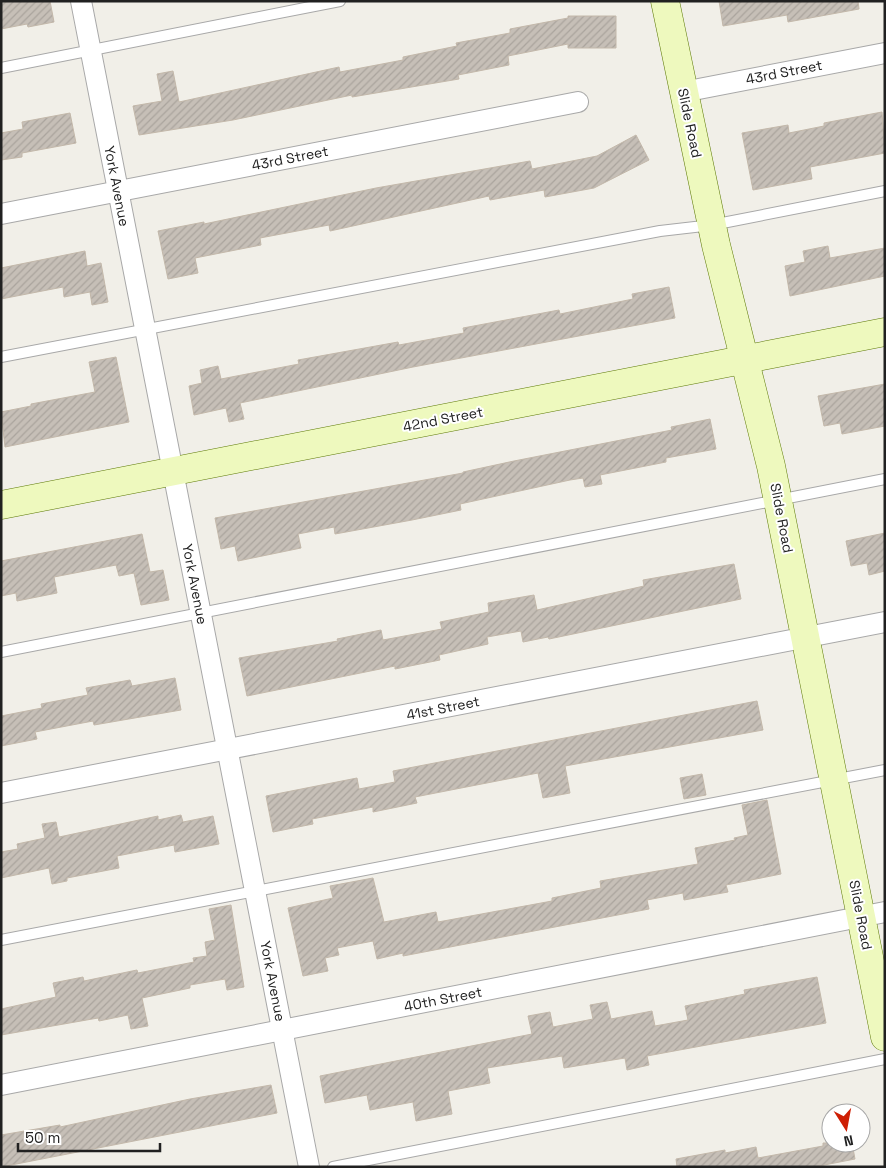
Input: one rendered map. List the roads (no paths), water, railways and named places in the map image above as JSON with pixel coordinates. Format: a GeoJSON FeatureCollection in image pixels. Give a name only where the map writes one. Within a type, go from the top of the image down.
{"type":"FeatureCollection","features":[{"type":"Feature","properties":{"kind":"main road","name":"Slide Road"},"geometry":{"type":"LineString","coordinates":[[665,1],[712,225],[778,500],[834,780],[873,915],[885,1037]]}},
{"type":"Feature","properties":{"kind":"main road","name":"42nd Street"},"geometry":{"type":"LineString","coordinates":[[1,505],[885,332]]}},
{"type":"Feature","properties":{"kind":"street","name":"York Avenue"},"geometry":{"type":"LineString","coordinates":[[81,1],[310,1167]]}},
{"type":"Feature","properties":{"kind":"street","name":"43rd Street"},"geometry":{"type":"LineString","coordinates":[[683,92],[885,53]]}},
{"type":"Feature","properties":{"kind":"street","name":"43rd Street"},"geometry":{"type":"LineString","coordinates":[[1,214],[578,102]]}},
{"type":"Feature","properties":{"kind":"street","name":"41st Street"},"geometry":{"type":"LineString","coordinates":[[1,793],[885,622]]}},
{"type":"Feature","properties":{"kind":"street","name":"40th Street"},"geometry":{"type":"LineString","coordinates":[[1,1084],[873,915]]}},
{"type":"Feature","properties":{"kind":"lane"},"geometry":{"type":"LineString","coordinates":[[1,68],[340,1]]}},
{"type":"Feature","properties":{"kind":"lane"},"geometry":{"type":"LineString","coordinates":[[1,357],[660,231],[712,225],[885,191]]}},
{"type":"Feature","properties":{"kind":"lane"},"geometry":{"type":"LineString","coordinates":[[1,652],[885,479]]}},
{"type":"Feature","properties":{"kind":"lane"},"geometry":{"type":"LineString","coordinates":[[1,940],[885,770]]}},
{"type":"Feature","properties":{"kind":"lane"},"geometry":{"type":"LineString","coordinates":[[332,1167],[885,1059]]}}]}
